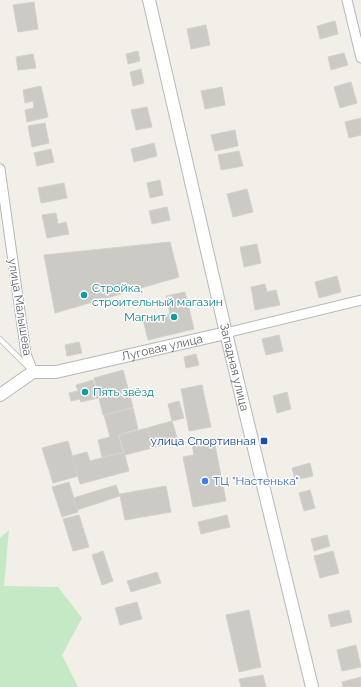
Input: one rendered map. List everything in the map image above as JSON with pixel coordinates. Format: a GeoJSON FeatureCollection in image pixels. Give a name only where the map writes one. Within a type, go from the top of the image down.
{"type":"FeatureCollection","features":[{"type":"Feature","properties":{"kind":"street","name":"Западная улица"},"geometry":{"type":"LineString","coordinates":[[150,0],[226,333],[312,687]]}},
{"type":"Feature","properties":{"kind":"street"},"geometry":{"type":"LineString","coordinates":[[347,0],[361,58]]}},
{"type":"Feature","properties":{"kind":"street","name":"улица Малышева"},"geometry":{"type":"LineString","coordinates":[[0,169],[26,354],[33,372]]}},
{"type":"Feature","properties":{"kind":"street","name":"Луговая улица"},"geometry":{"type":"LineString","coordinates":[[33,372],[56,372],[361,300]]}},
{"type":"Feature","properties":{"kind":"street"},"geometry":{"type":"LineString","coordinates":[[0,395],[33,372]]}},
{"type":"Feature","properties":{"kind":"lane"},"geometry":{"type":"LineString","coordinates":[[0,339],[33,372]]}},
{"type":"Feature","properties":{"kind":"green space"},"geometry":{"type":"Polygon","coordinates":[[[9,530],[4,586],[58,587],[82,618],[62,655],[78,687],[0,687],[0,538],[9,530]]]}},
{"type":"Feature","properties":{"kind":"building"},"geometry":{"type":"Polygon","coordinates":[[[34,2],[38,29],[18,32],[13,5],[34,2]]]}},
{"type":"Feature","properties":{"kind":"building"},"geometry":{"type":"Polygon","coordinates":[[[335,21],[338,34],[320,39],[317,26],[335,21]]]}},
{"type":"Feature","properties":{"kind":"building"},"geometry":{"type":"Polygon","coordinates":[[[206,25],[210,45],[191,49],[187,29],[206,25]]]}},
{"type":"Feature","properties":{"kind":"building"},"geometry":{"type":"Polygon","coordinates":[[[138,51],[140,61],[128,64],[126,54],[138,51]]]}},
{"type":"Feature","properties":{"kind":"building"},"geometry":{"type":"Polygon","coordinates":[[[344,53],[348,65],[331,70],[328,57],[344,53]]]}},
{"type":"Feature","properties":{"kind":"building"},"geometry":{"type":"Polygon","coordinates":[[[33,54],[36,68],[18,70],[16,57],[33,54]]]}},
{"type":"Feature","properties":{"kind":"building"},"geometry":{"type":"Polygon","coordinates":[[[141,69],[144,83],[133,86],[130,72],[141,69]]]}},
{"type":"Feature","properties":{"kind":"building"},"geometry":{"type":"Polygon","coordinates":[[[351,82],[357,103],[340,108],[334,87],[351,82]]]}},
{"type":"Feature","properties":{"kind":"building"},"geometry":{"type":"Polygon","coordinates":[[[41,86],[48,117],[27,122],[25,110],[34,108],[33,101],[25,103],[23,90],[41,86]]]}},
{"type":"Feature","properties":{"kind":"building"},"geometry":{"type":"Polygon","coordinates":[[[222,87],[225,105],[205,109],[201,91],[222,87]]]}},
{"type":"Feature","properties":{"kind":"building"},"geometry":{"type":"Polygon","coordinates":[[[147,107],[152,127],[136,130],[131,110],[147,107]]]}},
{"type":"Feature","properties":{"kind":"building"},"geometry":{"type":"Polygon","coordinates":[[[361,118],[361,135],[349,138],[345,122],[361,118]]]}},
{"type":"Feature","properties":{"kind":"building"},"geometry":{"type":"Polygon","coordinates":[[[45,123],[49,143],[32,147],[28,126],[45,123]]]}},
{"type":"Feature","properties":{"kind":"building"},"geometry":{"type":"Polygon","coordinates":[[[235,130],[238,146],[215,151],[211,135],[235,130]]]}},
{"type":"Feature","properties":{"kind":"building"},"geometry":{"type":"Polygon","coordinates":[[[154,143],[157,156],[134,162],[131,149],[154,143]]]}},
{"type":"Feature","properties":{"kind":"building"},"geometry":{"type":"Polygon","coordinates":[[[51,149],[54,162],[37,166],[34,153],[51,149]]]}},
{"type":"Feature","properties":{"kind":"building"},"geometry":{"type":"Polygon","coordinates":[[[239,151],[243,166],[221,170],[218,155],[239,151]]]}},
{"type":"Feature","properties":{"kind":"building"},"geometry":{"type":"Polygon","coordinates":[[[160,180],[163,195],[150,198],[147,183],[160,180]]]}},
{"type":"Feature","properties":{"kind":"building"},"geometry":{"type":"Polygon","coordinates":[[[64,183],[67,198],[41,203],[38,188],[64,183]]]}},
{"type":"Feature","properties":{"kind":"building"},"geometry":{"type":"Polygon","coordinates":[[[247,189],[253,212],[233,217],[227,194],[247,189]]]}},
{"type":"Feature","properties":{"kind":"building"},"geometry":{"type":"Polygon","coordinates":[[[167,207],[170,220],[152,224],[149,211],[167,207]]]}},
{"type":"Feature","properties":{"kind":"building"},"geometry":{"type":"Polygon","coordinates":[[[56,213],[58,224],[66,222],[69,234],[47,238],[42,215],[56,213]]]}},
{"type":"Feature","properties":{"kind":"building","name":"Стройка, строительный магазин"},"geometry":{"type":"Polygon","coordinates":[[[170,242],[179,277],[55,313],[44,255],[170,242]]]}},
{"type":"Feature","properties":{"kind":"building"},"geometry":{"type":"Polygon","coordinates":[[[257,244],[261,263],[244,267],[240,247],[257,244]]]}},
{"type":"Feature","properties":{"kind":"building"},"geometry":{"type":"Polygon","coordinates":[[[337,276],[341,292],[319,298],[315,282],[337,276]]]}},
{"type":"Feature","properties":{"kind":"building"},"geometry":{"type":"Polygon","coordinates":[[[265,284],[267,292],[276,290],[280,305],[255,310],[251,287],[265,284]]]}},
{"type":"Feature","properties":{"kind":"building","name":"Магнит"},"geometry":{"type":"Polygon","coordinates":[[[185,292],[194,329],[148,340],[143,320],[170,314],[166,296],[185,292]]]}},
{"type":"Feature","properties":{"kind":"building"},"geometry":{"type":"Polygon","coordinates":[[[279,335],[283,351],[266,355],[262,339],[279,335]]]}},
{"type":"Feature","properties":{"kind":"building"},"geometry":{"type":"Polygon","coordinates":[[[79,342],[82,353],[67,356],[65,345],[79,342]]]}},
{"type":"Feature","properties":{"kind":"building"},"geometry":{"type":"Polygon","coordinates":[[[196,354],[199,365],[186,368],[184,357],[196,354]]]}},
{"type":"Feature","properties":{"kind":"building","name":"Пять звёзд"},"geometry":{"type":"Polygon","coordinates":[[[123,370],[133,407],[103,415],[94,378],[123,370]]]}},
{"type":"Feature","properties":{"kind":"building","name":"Пять звёзд"},"geometry":{"type":"Polygon","coordinates":[[[93,380],[98,398],[81,402],[80,399],[71,401],[69,393],[78,391],[76,385],[93,380]]]}},
{"type":"Feature","properties":{"kind":"building"},"geometry":{"type":"Polygon","coordinates":[[[202,385],[211,427],[189,431],[181,389],[202,385]]]}},
{"type":"Feature","properties":{"kind":"building"},"geometry":{"type":"Polygon","coordinates":[[[287,392],[291,409],[277,413],[273,396],[287,392]]]}},
{"type":"Feature","properties":{"kind":"building"},"geometry":{"type":"Polygon","coordinates":[[[179,401],[184,418],[172,421],[168,404],[179,401]]]}},
{"type":"Feature","properties":{"kind":"building"},"geometry":{"type":"Polygon","coordinates":[[[133,408],[138,429],[118,435],[123,452],[102,457],[98,440],[110,437],[104,415],[133,408]]]}},
{"type":"Feature","properties":{"kind":"building"},"geometry":{"type":"Polygon","coordinates":[[[172,421],[178,441],[152,448],[147,428],[172,421]]]}},
{"type":"Feature","properties":{"kind":"building"},"geometry":{"type":"Polygon","coordinates":[[[147,428],[152,448],[125,455],[119,435],[147,428]]]}},
{"type":"Feature","properties":{"kind":"building","name":"ТЦ \"Настенька\""},"geometry":{"type":"Polygon","coordinates":[[[214,440],[226,501],[193,507],[183,457],[194,455],[192,444],[214,440]]]}},
{"type":"Feature","properties":{"kind":"building"},"geometry":{"type":"Polygon","coordinates":[[[68,441],[78,476],[53,483],[42,448],[68,441]]]}},
{"type":"Feature","properties":{"kind":"building"},"geometry":{"type":"Polygon","coordinates":[[[87,452],[90,461],[124,452],[129,471],[80,484],[72,456],[87,452]]]}},
{"type":"Feature","properties":{"kind":"building"},"geometry":{"type":"Polygon","coordinates":[[[310,463],[313,476],[295,480],[292,468],[310,463]]]}},
{"type":"Feature","properties":{"kind":"building"},"geometry":{"type":"Polygon","coordinates":[[[69,482],[78,512],[62,517],[52,487],[69,482]]]}},
{"type":"Feature","properties":{"kind":"building"},"geometry":{"type":"Polygon","coordinates":[[[116,485],[120,496],[77,510],[73,498],[116,485]]]}},
{"type":"Feature","properties":{"kind":"building"},"geometry":{"type":"Polygon","coordinates":[[[166,486],[171,512],[125,520],[120,494],[166,486]]]}},
{"type":"Feature","properties":{"kind":"building"},"geometry":{"type":"Polygon","coordinates":[[[310,490],[315,508],[304,511],[299,493],[310,490]]]}},
{"type":"Feature","properties":{"kind":"building"},"geometry":{"type":"Polygon","coordinates":[[[79,515],[89,547],[73,551],[63,519],[79,515]]]}},
{"type":"Feature","properties":{"kind":"building"},"geometry":{"type":"Polygon","coordinates":[[[227,515],[230,527],[201,534],[198,522],[227,515]]]}},
{"type":"Feature","properties":{"kind":"building"},"geometry":{"type":"Polygon","coordinates":[[[327,535],[330,546],[314,551],[311,539],[327,535]]]}},
{"type":"Feature","properties":{"kind":"building"},"geometry":{"type":"Polygon","coordinates":[[[103,551],[113,581],[102,585],[92,555],[103,551]]]}},
{"type":"Feature","properties":{"kind":"building"},"geometry":{"type":"Polygon","coordinates":[[[333,551],[339,573],[320,578],[314,556],[333,551]]]}},
{"type":"Feature","properties":{"kind":"building"},"geometry":{"type":"Polygon","coordinates":[[[157,572],[161,583],[131,592],[127,581],[157,572]]]}},
{"type":"Feature","properties":{"kind":"building"},"geometry":{"type":"Polygon","coordinates":[[[137,602],[142,619],[120,625],[115,608],[137,602]]]}},
{"type":"Feature","properties":{"kind":"building"},"geometry":{"type":"Polygon","coordinates":[[[249,610],[261,667],[239,672],[226,615],[249,610]]]}},
{"type":"Feature","properties":{"kind":"building"},"geometry":{"type":"Polygon","coordinates":[[[349,610],[352,622],[331,627],[328,615],[349,610]]]}},
{"type":"Feature","properties":{"kind":"building"},"geometry":{"type":"Polygon","coordinates":[[[356,645],[361,667],[342,671],[337,650],[356,645]]]}},
{"type":"Feature","properties":{"kind":"building"},"geometry":{"type":"Polygon","coordinates":[[[263,675],[266,687],[241,687],[239,679],[263,675]]]}},
{"type":"Feature","properties":{"kind":"building"},"geometry":{"type":"Polygon","coordinates":[[[361,677],[361,687],[343,687],[342,682],[361,677]]]}},
{"type":"Feature","properties":{"kind":"place","name":"Стройка, строительный магазин"},"geometry":{"type":"Point","coordinates":[84,295]}},
{"type":"Feature","properties":{"kind":"place","name":"Магнит"},"geometry":{"type":"Point","coordinates":[174,317]}},
{"type":"Feature","properties":{"kind":"place","name":"Пять звёзд"},"geometry":{"type":"Point","coordinates":[85,392]}},
{"type":"Feature","properties":{"kind":"place","name":"улица Спортивная"},"geometry":{"type":"Point","coordinates":[264,441]}},
{"type":"Feature","properties":{"kind":"place","name":"ТЦ \"Настенька\""},"geometry":{"type":"Point","coordinates":[205,481]}}]}
